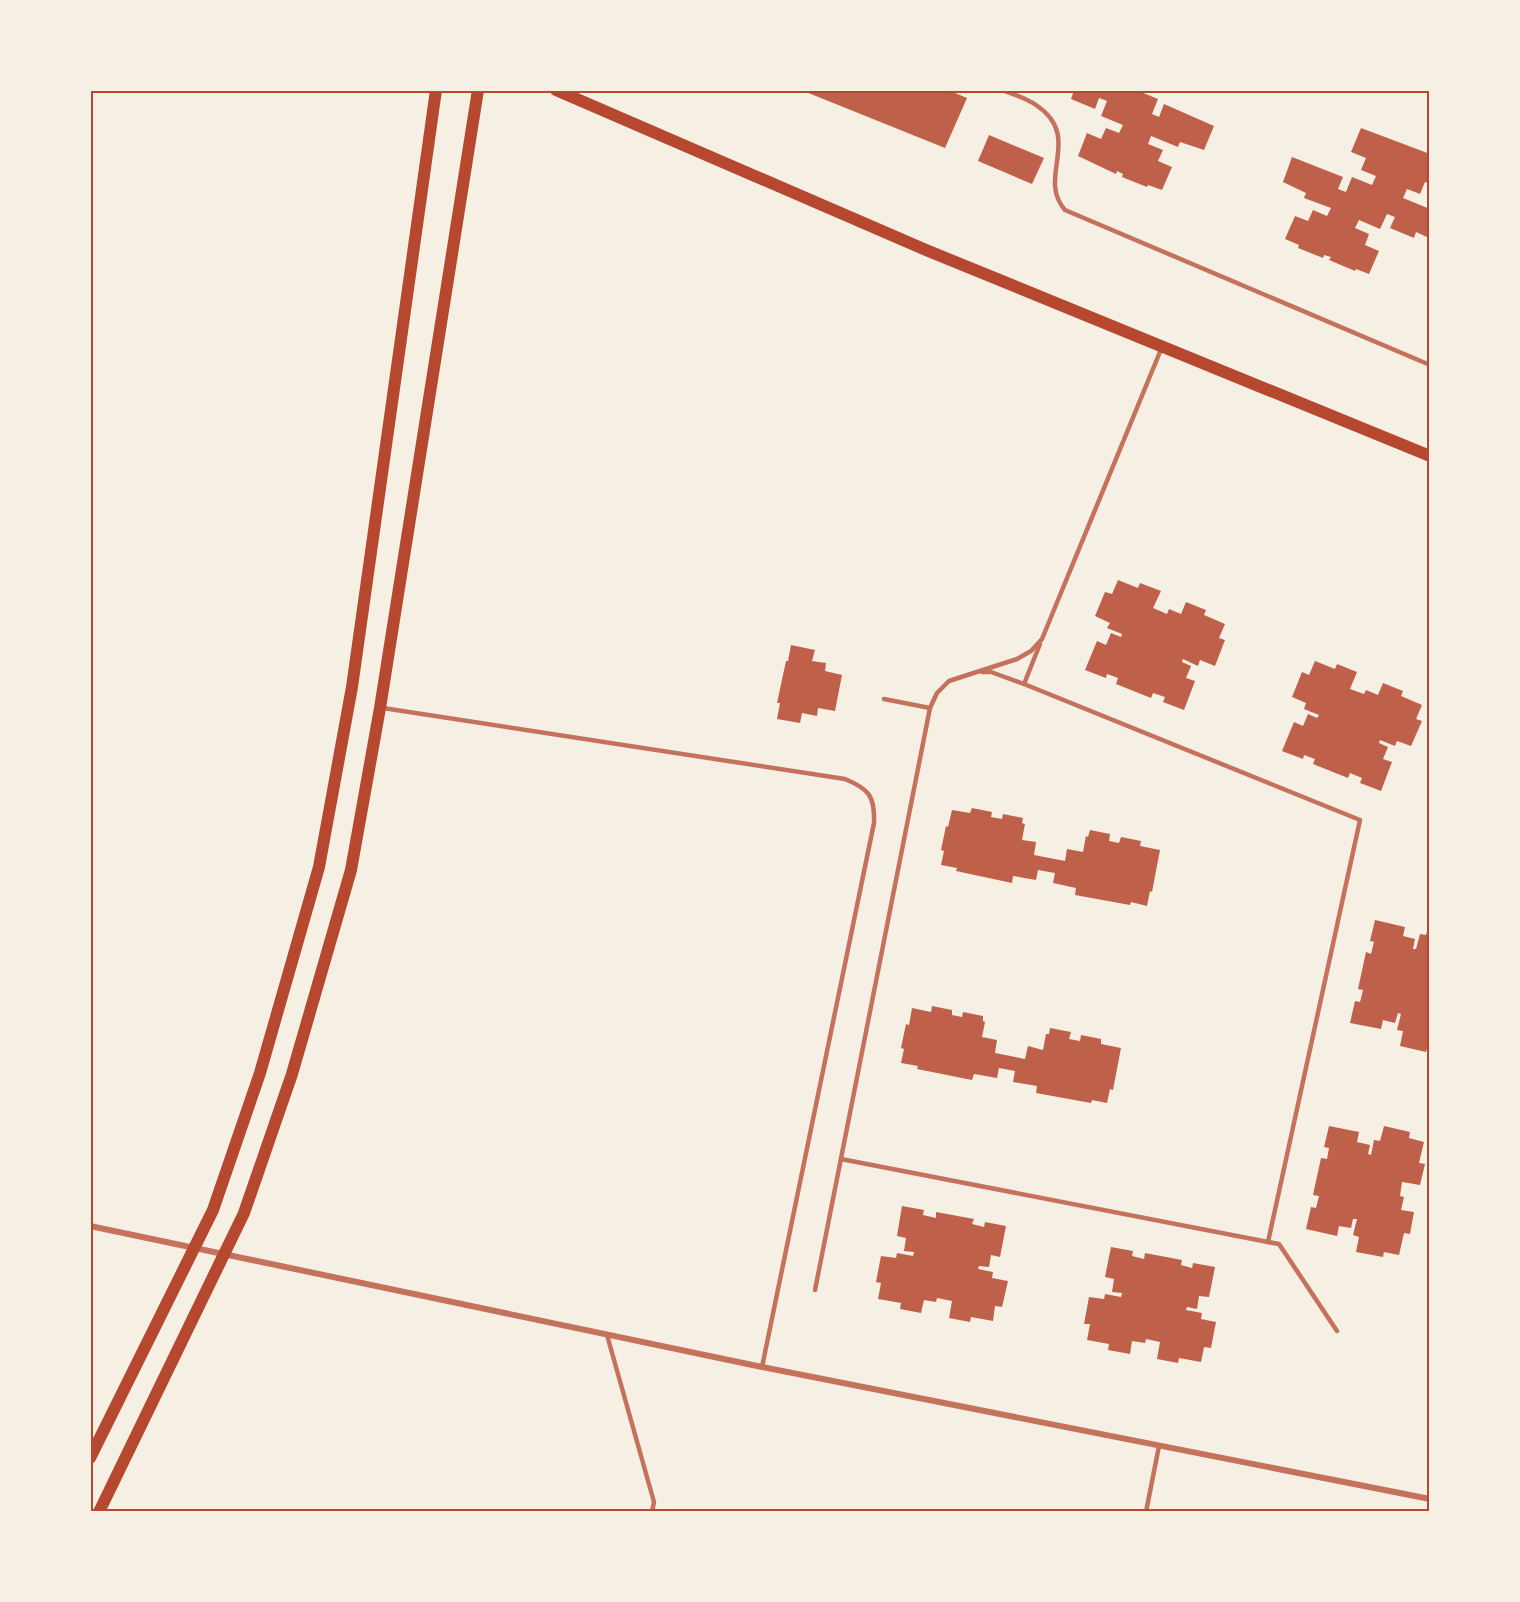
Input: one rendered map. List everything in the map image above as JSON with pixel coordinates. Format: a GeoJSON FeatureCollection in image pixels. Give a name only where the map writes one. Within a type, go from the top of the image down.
{"type":"FeatureCollection","features":[{"type":"Feature","properties":{"kind":"main road"},"geometry":{"type":"LineString","coordinates":[[90,1458],[213,1210],[260,1073],[319,867],[352,687],[436,90]]}},
{"type":"Feature","properties":{"kind":"main road"},"geometry":{"type":"LineString","coordinates":[[99,1512],[244,1213],[292,1074],[348,881],[380,708],[478,90]]}},
{"type":"Feature","properties":{"kind":"main road"},"geometry":{"type":"LineString","coordinates":[[556,90],[926,250],[1430,456]]}},
{"type":"Feature","properties":{"kind":"street"},"geometry":{"type":"LineString","coordinates":[[90,1226],[762,1367],[1430,1499]]}},
{"type":"Feature","properties":{"kind":"lane"},"geometry":{"type":"LineString","coordinates":[[1002,90],[1035,104],[1049,117],[1057,129],[1060,149],[1054,192],[1065,210],[1430,365]]}},
{"type":"Feature","properties":{"kind":"lane"},"geometry":{"type":"LineString","coordinates":[[1024,684],[1162,347]]}},
{"type":"Feature","properties":{"kind":"lane"},"geometry":{"type":"LineString","coordinates":[[815,1290],[930,708],[937,693],[949,681],[1017,659],[1031,651],[1042,639]]}},
{"type":"Feature","properties":{"kind":"lane"},"geometry":{"type":"LineString","coordinates":[[976,672],[991,672],[1024,684],[1360,820],[1268,1242]]}},
{"type":"Feature","properties":{"kind":"lane"},"geometry":{"type":"LineString","coordinates":[[884,699],[930,708]]}},
{"type":"Feature","properties":{"kind":"lane"},"geometry":{"type":"LineString","coordinates":[[380,708],[845,778],[862,786],[872,798],[874,823],[762,1367]]}},
{"type":"Feature","properties":{"kind":"lane"},"geometry":{"type":"LineString","coordinates":[[841,1159],[1279,1244],[1337,1331]]}},
{"type":"Feature","properties":{"kind":"lane"},"geometry":{"type":"LineString","coordinates":[[607,1335],[654,1502],[652,1512]]}},
{"type":"Feature","properties":{"kind":"lane"},"geometry":{"type":"LineString","coordinates":[[1146,1512],[1159,1446]]}},
{"type":"Feature","properties":{"kind":"building"},"geometry":{"type":"Polygon","coordinates":[[[801,90],[948,90],[967,98],[945,148],[801,90]]]}},
{"type":"Feature","properties":{"kind":"building"},"geometry":{"type":"Polygon","coordinates":[[[1065,90],[1136,90],[1158,99],[1152,114],[1159,117],[1164,104],[1214,126],[1204,150],[1180,142],[1178,147],[1151,136],[1148,144],[1163,150],[1158,161],[1172,167],[1162,190],[1148,185],[1147,187],[1122,177],[1123,174],[1117,171],[1116,174],[1078,156],[1087,133],[1101,139],[1106,128],[1119,133],[1123,125],[1101,116],[1107,101],[1099,98],[1095,109],[1071,99],[1073,93],[1065,90]]]}},
{"type":"Feature","properties":{"kind":"building"},"geometry":{"type":"Polygon","coordinates":[[[1361,128],[1430,154],[1430,184],[1425,182],[1420,194],[1407,189],[1403,198],[1430,209],[1429,238],[1416,232],[1414,238],[1390,228],[1395,217],[1387,214],[1380,229],[1359,220],[1355,228],[1369,234],[1365,245],[1379,251],[1369,274],[1329,260],[1331,257],[1324,255],[1323,258],[1298,248],[1299,245],[1285,239],[1295,216],[1308,221],[1313,210],[1327,216],[1331,208],[1304,198],[1306,193],[1283,182],[1292,157],[1343,177],[1338,189],[1346,192],[1352,177],[1372,185],[1376,176],[1361,170],[1366,158],[1351,152],[1361,128]]]}},
{"type":"Feature","properties":{"kind":"building"},"geometry":{"type":"Polygon","coordinates":[[[989,135],[1044,158],[1032,184],[978,161],[989,135]]]}},
{"type":"Feature","properties":{"kind":"building"},"geometry":{"type":"Polygon","coordinates":[[[1118,580],[1138,588],[1140,583],[1161,591],[1153,608],[1167,614],[1169,609],[1181,614],[1186,602],[1206,610],[1204,615],[1225,624],[1219,638],[1225,640],[1215,666],[1200,660],[1198,666],[1183,659],[1182,662],[1191,666],[1186,678],[1195,681],[1184,710],[1163,702],[1165,697],[1153,693],[1151,698],[1116,684],[1118,678],[1107,674],[1106,678],[1085,670],[1097,641],[1106,645],[1111,633],[1121,637],[1122,634],[1107,628],[1110,623],[1095,616],[1105,592],[1112,594],[1118,580]]]}},
{"type":"Feature","properties":{"kind":"building"},"geometry":{"type":"Polygon","coordinates":[[[791,645],[815,650],[812,661],[826,663],[825,671],[842,675],[835,711],[818,708],[817,716],[802,713],[800,723],[777,719],[780,703],[777,703],[791,645]]]}},
{"type":"Feature","properties":{"kind":"building"},"geometry":{"type":"Polygon","coordinates":[[[1315,661],[1335,669],[1337,664],[1357,672],[1350,689],[1364,694],[1366,690],[1378,695],[1383,683],[1403,691],[1401,696],[1422,705],[1416,719],[1422,721],[1411,746],[1397,741],[1395,746],[1380,740],[1379,743],[1388,747],[1383,759],[1392,762],[1381,791],[1360,783],[1362,778],[1350,773],[1348,778],[1313,764],[1315,759],[1304,755],[1303,759],[1282,751],[1294,722],[1303,726],[1308,714],[1317,718],[1319,715],[1304,709],[1306,703],[1292,697],[1302,672],[1309,675],[1315,661]]]}},
{"type":"Feature","properties":{"kind":"building"},"geometry":{"type":"Polygon","coordinates":[[[972,808],[992,812],[991,817],[1002,819],[1003,814],[1023,818],[1022,823],[1025,824],[1022,840],[1036,842],[1034,855],[1065,861],[1067,849],[1083,852],[1086,836],[1088,837],[1090,830],[1110,834],[1109,841],[1119,843],[1121,837],[1141,841],[1140,846],[1160,850],[1147,906],[1075,895],[1076,888],[1053,883],[1055,873],[1038,870],[1036,880],[1013,876],[1012,883],[956,871],[957,868],[941,865],[944,851],[941,850],[952,810],[970,813],[972,808]]]}},
{"type":"Feature","properties":{"kind":"building"},"geometry":{"type":"Polygon","coordinates":[[[1375,920],[1405,927],[1403,936],[1415,939],[1413,949],[1416,949],[1420,934],[1426,935],[1430,921],[1430,1046],[1426,1052],[1400,1046],[1403,1031],[1397,1030],[1401,1014],[1398,1013],[1395,1023],[1383,1020],[1381,1029],[1350,1023],[1355,1001],[1360,1002],[1363,990],[1358,989],[1366,952],[1371,954],[1374,942],[1370,941],[1375,920]]]}},
{"type":"Feature","properties":{"kind":"building"},"geometry":{"type":"Polygon","coordinates":[[[932,1006],[952,1010],[952,1015],[962,1017],[963,1012],[983,1016],[985,1022],[982,1037],[997,1040],[995,1053],[1025,1059],[1028,1046],[1043,1050],[1046,1034],[1049,1034],[1050,1028],[1071,1032],[1069,1039],[1080,1041],[1081,1035],[1101,1039],[1101,1044],[1121,1048],[1113,1090],[1110,1089],[1107,1103],[1092,1100],[1091,1103],[1036,1093],[1037,1086],[1013,1082],[1015,1071],[999,1068],[997,1078],[974,1074],[972,1080],[917,1069],[918,1066],[901,1063],[904,1049],[901,1048],[912,1008],[931,1012],[932,1006]]]}},
{"type":"Feature","properties":{"kind":"building"},"geometry":{"type":"Polygon","coordinates":[[[1329,1126],[1359,1132],[1357,1142],[1370,1145],[1368,1154],[1371,1155],[1374,1140],[1380,1141],[1384,1126],[1410,1132],[1409,1138],[1424,1142],[1419,1163],[1425,1164],[1420,1185],[1402,1182],[1400,1196],[1404,1197],[1401,1210],[1414,1212],[1410,1234],[1404,1233],[1399,1255],[1384,1252],[1383,1257],[1356,1252],[1359,1237],[1353,1235],[1357,1219],[1353,1219],[1351,1228],[1339,1226],[1337,1236],[1306,1229],[1311,1207],[1316,1208],[1319,1196],[1313,1195],[1321,1158],[1327,1159],[1329,1148],[1324,1147],[1329,1126]]]}},
{"type":"Feature","properties":{"kind":"building"},"geometry":{"type":"Polygon","coordinates":[[[902,1206],[924,1210],[923,1215],[936,1218],[936,1212],[974,1219],[972,1224],[984,1227],[985,1222],[1006,1226],[1000,1257],[991,1255],[989,1267],[979,1266],[978,1269],[993,1272],[992,1278],[1008,1281],[1002,1307],[995,1306],[993,1321],[971,1317],[970,1322],[949,1318],[952,1301],[937,1298],[936,1302],[924,1300],[921,1313],[900,1309],[901,1303],[878,1299],[881,1283],[876,1282],[881,1256],[896,1258],[897,1253],[913,1256],[914,1252],[904,1251],[906,1238],[897,1236],[902,1206]]]}},
{"type":"Feature","properties":{"kind":"building"},"geometry":{"type":"Polygon","coordinates":[[[1111,1247],[1133,1251],[1132,1256],[1144,1259],[1145,1253],[1182,1260],[1181,1265],[1192,1268],[1193,1263],[1215,1267],[1209,1297],[1199,1296],[1197,1309],[1187,1307],[1186,1310],[1202,1313],[1201,1319],[1216,1322],[1211,1348],[1204,1347],[1201,1362],[1179,1358],[1178,1363],[1157,1359],[1160,1342],[1146,1339],[1145,1343],[1132,1341],[1130,1354],[1108,1350],[1109,1344],[1087,1340],[1090,1324],[1084,1324],[1089,1297],[1104,1299],[1105,1294],[1121,1297],[1122,1293],[1112,1292],[1114,1279],[1105,1277],[1111,1247]]]}}]}
